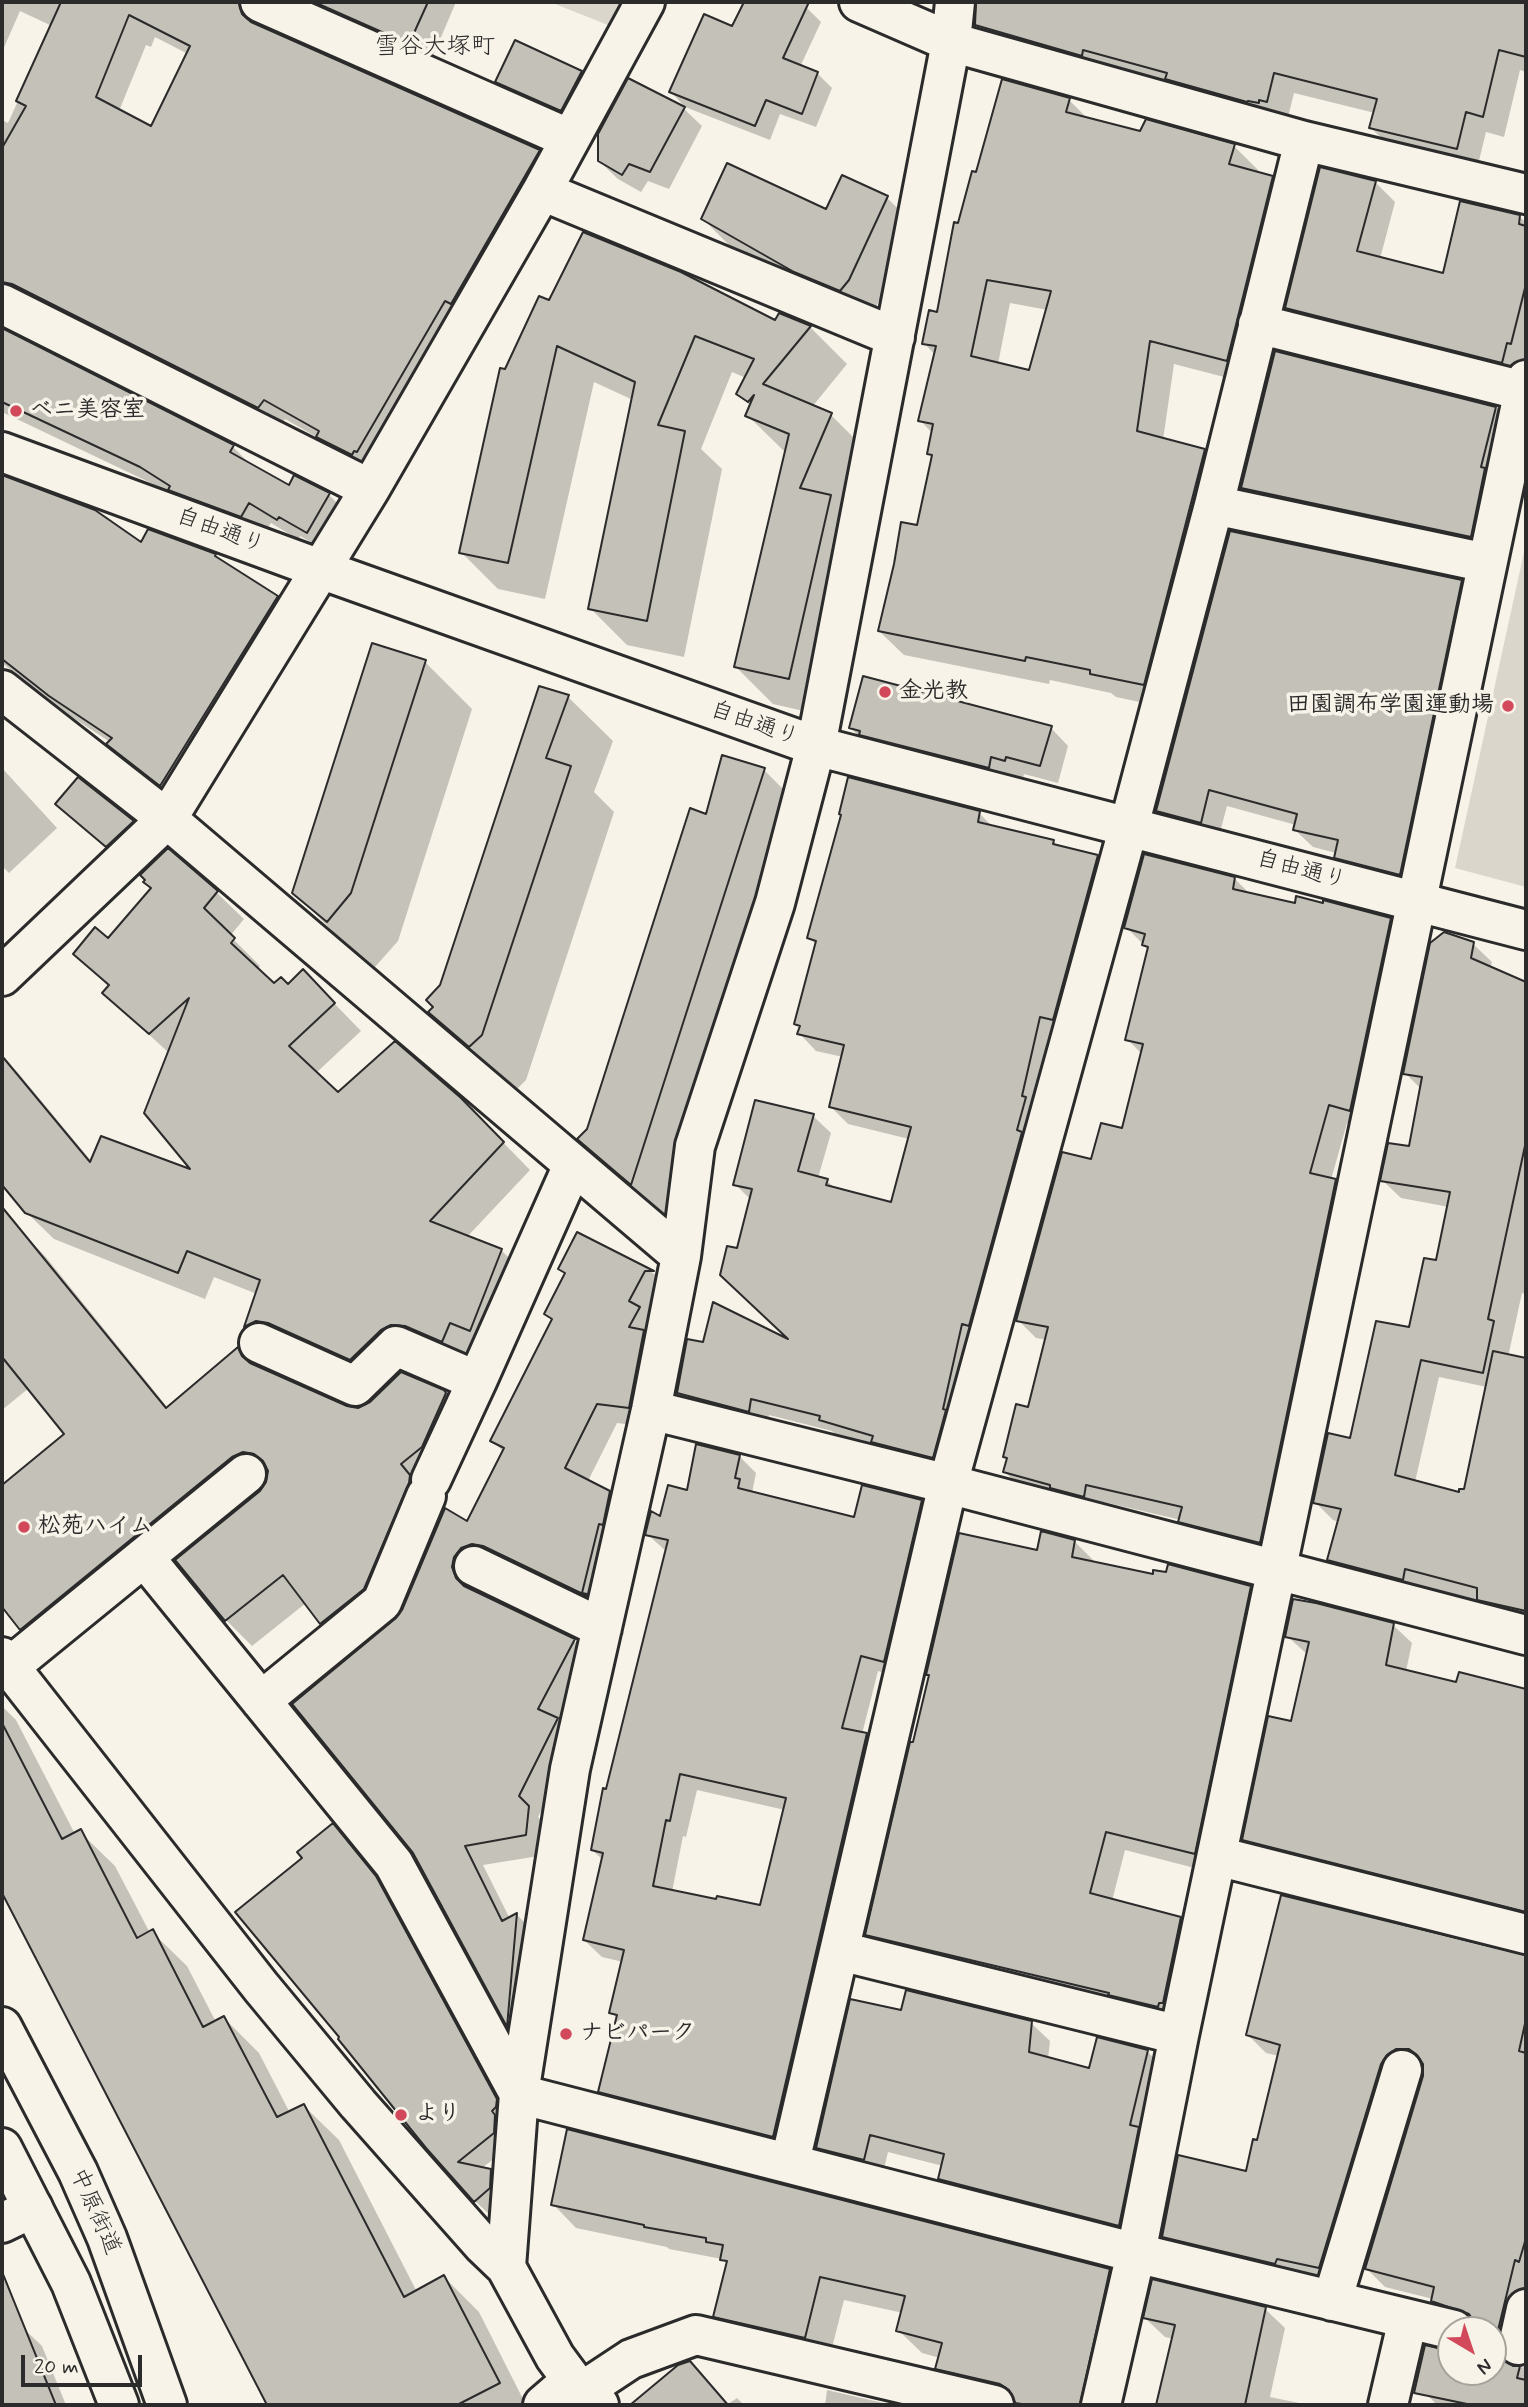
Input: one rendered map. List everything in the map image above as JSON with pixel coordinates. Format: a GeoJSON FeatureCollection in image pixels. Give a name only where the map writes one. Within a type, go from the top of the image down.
{"type":"FeatureCollection","features":[{"type":"Feature","properties":{"kind":"street"},"geometry":{"type":"LineString","coordinates":[[260,2],[570,139]]}},
{"type":"Feature","properties":{"kind":"street"},"geometry":{"type":"LineString","coordinates":[[2,976],[167,819],[370,489],[541,191],[645,2]]}},
{"type":"Feature","properties":{"kind":"street"},"geometry":{"type":"LineString","coordinates":[[859,2],[951,43],[1304,141],[1526,194]]}},
{"type":"Feature","properties":{"kind":"street"},"geometry":{"type":"LineString","coordinates":[[506,2267],[519,2094],[570,1769],[651,1410],[681,1256],[695,1146],[775,903],[816,746],[951,43],[954,2]]}},
{"type":"Feature","properties":{"kind":"street"},"geometry":{"type":"LineString","coordinates":[[790,2162],[948,1484],[1129,826],[1304,141]]}},
{"type":"Feature","properties":{"kind":"street"},"geometry":{"type":"LineString","coordinates":[[541,191],[895,337]]}},
{"type":"Feature","properties":{"kind":"street"},"geometry":{"type":"LineString","coordinates":[[2,303],[370,489]]}},
{"type":"Feature","properties":{"kind":"street"},"geometry":{"type":"LineString","coordinates":[[1101,2405],[1136,2253],[1415,901],[1525,386],[1258,324]]}},
{"type":"Feature","properties":{"kind":"street","name":"自由通り"},"geometry":{"type":"LineString","coordinates":[[2,452],[816,746],[1526,930]]}},
{"type":"Feature","properties":{"kind":"street"},"geometry":{"type":"LineString","coordinates":[[1213,505],[1487,563]]}},
{"type":"Feature","properties":{"kind":"street"},"geometry":{"type":"LineString","coordinates":[[2,690],[167,819],[681,1256]]}},
{"type":"Feature","properties":{"kind":"street"},"geometry":{"type":"LineString","coordinates":[[261,1701],[382,1602],[429,1488],[573,1165]]}},
{"type":"Feature","properties":{"kind":"street"},"geometry":{"type":"LineString","coordinates":[[260,1343],[355,1386],[396,1346],[477,1381]]}},
{"type":"Feature","properties":{"kind":"street"},"geometry":{"type":"LineString","coordinates":[[651,1410],[948,1484],[1526,1635]]}},
{"type":"Feature","properties":{"kind":"street"},"geometry":{"type":"LineString","coordinates":[[246,1474],[144,1557],[5,1662],[278,2008],[412,2166],[481,2244],[506,2267],[555,2357],[585,2392]]}},
{"type":"Feature","properties":{"kind":"street"},"geometry":{"type":"LineString","coordinates":[[144,1557],[394,1864],[519,2094],[1136,2253],[1437,2326]]}},
{"type":"Feature","properties":{"kind":"street"},"geometry":{"type":"LineString","coordinates":[[474,1566],[602,1628]]}},
{"type":"Feature","properties":{"kind":"street"},"geometry":{"type":"LineString","coordinates":[[1217,1856],[1526,1934]]}},
{"type":"Feature","properties":{"kind":"street"},"geometry":{"type":"LineString","coordinates":[[840,1951],[1179,2035]]}},
{"type":"Feature","properties":{"kind":"street","name":"中原街道"},"geometry":{"type":"LineString","coordinates":[[2,2027],[78,2172],[107,2238],[167,2405]]}},
{"type":"Feature","properties":{"kind":"street"},"geometry":{"type":"LineString","coordinates":[[1332,2301],[1402,2070]]}},
{"type":"Feature","properties":{"kind":"street"},"geometry":{"type":"LineString","coordinates":[[2,2148],[18,2216],[71,2283],[119,2405]]}},
{"type":"Feature","properties":{"kind":"street"},"geometry":{"type":"LineString","coordinates":[[1388,2405],[1408,2319]]}},
{"type":"Feature","properties":{"kind":"street"},"geometry":{"type":"LineString","coordinates":[[543,2405],[585,2392],[631,2360],[696,2335],[994,2405]]}},
{"type":"Feature","properties":{"kind":"shaded area"},"geometry":{"type":"Polygon","coordinates":[[[550,2],[633,2],[618,29],[550,2]]]}},
{"type":"Feature","properties":{"kind":"shaded area","name":"田園調布学園運動場"},"geometry":{"type":"Polygon","coordinates":[[[1526,543],[1526,887],[1455,868],[1526,543]]]}},
{"type":"Feature","properties":{"kind":"building"},"geometry":{"type":"Polygon","coordinates":[[[61,2],[239,2],[242,14],[251,22],[540,150],[451,304],[445,301],[357,452],[354,451],[352,455],[316,437],[319,431],[264,400],[258,408],[12,284],[2,282],[2,148],[26,106],[16,101],[61,2]],[[129,15],[96,97],[151,126],[190,46],[129,15]]]}},
{"type":"Feature","properties":{"kind":"building"},"geometry":{"type":"Polygon","coordinates":[[[314,2],[428,2],[409,44],[314,2]]]}},
{"type":"Feature","properties":{"kind":"building"},"geometry":{"type":"Polygon","coordinates":[[[744,2],[809,2],[783,58],[818,72],[802,114],[766,100],[755,126],[669,92],[704,14],[732,26],[744,2]]]}},
{"type":"Feature","properties":{"kind":"building"},"geometry":{"type":"Polygon","coordinates":[[[976,2],[1526,2],[1526,57],[1499,50],[1483,117],[1466,112],[1457,149],[1369,128],[1377,99],[1274,73],[1267,102],[1247,102],[1165,79],[1167,73],[1083,50],[1082,56],[975,25],[976,2]]]}},
{"type":"Feature","properties":{"kind":"building"},"geometry":{"type":"Polygon","coordinates":[[[515,40],[582,71],[561,111],[495,82],[515,40]]]}},
{"type":"Feature","properties":{"kind":"building"},"geometry":{"type":"Polygon","coordinates":[[[628,78],[685,107],[650,172],[629,164],[622,175],[598,161],[598,134],[628,78]]]}},
{"type":"Feature","properties":{"kind":"building"},"geometry":{"type":"Polygon","coordinates":[[[1002,79],[1070,98],[1066,112],[1140,131],[1146,119],[1235,144],[1229,164],[1273,176],[1227,361],[1150,341],[1137,431],[1205,449],[1144,685],[1090,674],[1090,670],[1026,657],[1025,661],[878,631],[901,522],[917,525],[932,455],[927,454],[933,424],[918,421],[936,346],[922,344],[929,310],[937,312],[954,222],[958,223],[972,171],[976,172],[1002,79]],[[987,280],[971,356],[1029,370],[1051,291],[987,280]]]}},
{"type":"Feature","properties":{"kind":"building"},"geometry":{"type":"Polygon","coordinates":[[[727,163],[826,209],[842,175],[888,196],[849,280],[840,291],[794,272],[701,219],[727,163]]]}},
{"type":"Feature","properties":{"kind":"building"},"geometry":{"type":"Polygon","coordinates":[[[1320,167],[1376,181],[1357,251],[1443,273],[1460,201],[1520,215],[1519,224],[1526,226],[1526,284],[1511,344],[1507,343],[1502,363],[1285,308],[1320,167]]]}},
{"type":"Feature","properties":{"kind":"building"},"geometry":{"type":"Polygon","coordinates":[[[583,232],[681,272],[775,320],[779,313],[811,326],[763,384],[832,413],[800,488],[831,495],[789,679],[734,667],[789,434],[745,416],[754,395],[748,402],[736,394],[754,359],[695,336],[658,425],[685,431],[647,621],[588,609],[635,382],[557,346],[508,563],[459,553],[500,368],[505,369],[539,296],[549,300],[583,232]]]}},
{"type":"Feature","properties":{"kind":"building"},"geometry":{"type":"Polygon","coordinates":[[[2,328],[234,445],[230,452],[289,485],[294,475],[330,493],[307,533],[279,517],[277,520],[249,503],[241,517],[168,490],[170,486],[140,467],[2,402],[2,328]]]}},
{"type":"Feature","properties":{"kind":"building"},"geometry":{"type":"Polygon","coordinates":[[[1275,351],[1496,407],[1481,467],[1485,468],[1471,537],[1241,488],[1275,351]]]}},
{"type":"Feature","properties":{"kind":"building"},"geometry":{"type":"Polygon","coordinates":[[[2,475],[95,510],[141,542],[148,529],[216,554],[215,556],[278,596],[160,786],[106,744],[112,738],[49,696],[2,659],[2,475]]]}},
{"type":"Feature","properties":{"kind":"building"},"geometry":{"type":"Polygon","coordinates":[[[1230,531],[1462,580],[1400,875],[1334,858],[1338,840],[1293,830],[1297,814],[1209,790],[1201,823],[1156,811],[1230,531]]]}},
{"type":"Feature","properties":{"kind":"building"},"geometry":{"type":"Polygon","coordinates":[[[372,643],[426,660],[351,893],[327,922],[292,893],[372,643]]]}},
{"type":"Feature","properties":{"kind":"building"},"geometry":{"type":"Polygon","coordinates":[[[863,676],[1052,726],[1040,766],[1006,757],[1005,761],[991,757],[989,768],[859,735],[860,731],[849,728],[863,676]]]}},
{"type":"Feature","properties":{"kind":"building"},"geometry":{"type":"Polygon","coordinates":[[[539,686],[569,695],[546,758],[571,766],[482,1035],[469,1047],[428,1012],[433,1007],[426,1000],[440,985],[539,686]]]}},
{"type":"Feature","properties":{"kind":"building"},"geometry":{"type":"Polygon","coordinates":[[[722,755],[765,768],[631,1185],[577,1139],[587,1129],[690,808],[706,814],[722,755]]]}},
{"type":"Feature","properties":{"kind":"building"},"geometry":{"type":"Polygon","coordinates":[[[78,777],[134,821],[106,847],[55,804],[78,777]]]}},
{"type":"Feature","properties":{"kind":"building"},"geometry":{"type":"Polygon","coordinates":[[[848,777],[980,811],[978,822],[1054,840],[1053,844],[1098,855],[1053,1020],[1040,1017],[1022,1096],[1026,1097],[1017,1130],[1022,1132],[969,1326],[962,1324],[943,1409],[946,1410],[933,1458],[871,1442],[873,1436],[819,1420],[820,1416],[751,1399],[749,1412],[677,1393],[687,1339],[703,1342],[713,1302],[788,1339],[720,1275],[727,1246],[737,1248],[752,1189],[733,1185],[755,1100],[814,1114],[798,1171],[828,1179],[826,1185],[891,1202],[911,1127],[829,1107],[844,1045],[797,1034],[800,1026],[794,1024],[816,941],[807,938],[841,815],[839,814],[848,777]]]}},
{"type":"Feature","properties":{"kind":"building"},"geometry":{"type":"Polygon","coordinates":[[[168,848],[218,891],[204,908],[235,938],[231,943],[274,983],[281,977],[288,984],[303,969],[335,1003],[289,1046],[338,1092],[395,1041],[461,1098],[504,1142],[430,1221],[502,1249],[470,1331],[450,1323],[442,1342],[405,1326],[391,1325],[381,1330],[350,1360],[268,1323],[256,1321],[244,1327],[260,1280],[187,1251],[178,1273],[25,1213],[2,1185],[2,1056],[90,1162],[101,1136],[190,1169],[144,1113],[189,998],[149,1034],[102,993],[109,985],[73,954],[95,927],[108,938],[151,888],[143,882],[145,880],[140,875],[168,848]]]}},
{"type":"Feature","properties":{"kind":"building"},"geometry":{"type":"Polygon","coordinates":[[[1144,854],[1235,877],[1233,889],[1295,903],[1296,896],[1323,903],[1323,900],[1391,918],[1350,1111],[1329,1105],[1310,1173],[1336,1179],[1260,1543],[1178,1522],[1182,1507],[1086,1485],[1084,1497],[1003,1472],[1007,1458],[1003,1457],[1016,1404],[1028,1407],[1048,1327],[1016,1321],[1062,1152],[1091,1159],[1101,1123],[1122,1128],[1143,1044],[1125,1040],[1148,947],[1142,945],[1145,934],[1124,928],[1144,854]]]}},
{"type":"Feature","properties":{"kind":"building"},"geometry":{"type":"Polygon","coordinates":[[[1444,932],[1474,942],[1471,958],[1526,982],[1526,1141],[1488,1319],[1494,1321],[1483,1373],[1421,1360],[1395,1475],[1459,1492],[1459,1489],[1464,1489],[1493,1351],[1526,1358],[1526,1611],[1477,1600],[1477,1588],[1405,1569],[1403,1580],[1327,1560],[1341,1509],[1313,1503],[1328,1433],[1350,1438],[1376,1321],[1409,1327],[1424,1258],[1436,1260],[1450,1192],[1380,1181],[1388,1143],[1409,1146],[1422,1077],[1403,1074],[1430,943],[1444,932]]]}},
{"type":"Feature","properties":{"kind":"building"},"geometry":{"type":"Polygon","coordinates":[[[2,1207],[166,1408],[238,1347],[242,1356],[250,1363],[347,1406],[358,1408],[370,1402],[401,1372],[444,1390],[446,1393],[422,1447],[401,1464],[410,1475],[409,1483],[364,1589],[320,1624],[283,1575],[225,1621],[175,1560],[260,1491],[266,1482],[268,1471],[263,1461],[254,1454],[243,1452],[232,1457],[20,1630],[2,1607],[2,1485],[64,1434],[2,1357],[2,1207]]]}},
{"type":"Feature","properties":{"kind":"building"},"geometry":{"type":"Polygon","coordinates":[[[577,1232],[654,1271],[645,1271],[629,1301],[640,1307],[629,1327],[644,1330],[629,1408],[597,1404],[565,1468],[610,1491],[603,1525],[599,1524],[582,1593],[587,1596],[483,1546],[472,1544],[461,1548],[454,1557],[452,1567],[456,1578],[464,1586],[575,1639],[538,1709],[558,1718],[519,1796],[529,1806],[526,1835],[465,1846],[502,1921],[517,1913],[507,2027],[413,1853],[292,1704],[396,1618],[402,1610],[445,1508],[467,1521],[504,1448],[490,1441],[552,1319],[544,1314],[565,1273],[558,1269],[577,1232]]]}},
{"type":"Feature","properties":{"kind":"building"},"geometry":{"type":"Polygon","coordinates":[[[696,1444],[740,1455],[735,1478],[740,1479],[738,1488],[854,1517],[862,1485],[922,1500],[884,1662],[861,1656],[842,1728],[867,1733],[773,2137],[598,2092],[617,2015],[609,2013],[624,1950],[583,1940],[603,1853],[591,1850],[603,1788],[606,1789],[668,1540],[645,1535],[651,1511],[660,1516],[668,1485],[687,1490],[696,1444]],[[680,1774],[670,1821],[666,1820],[653,1886],[760,1905],[786,1798],[680,1774]]]}},
{"type":"Feature","properties":{"kind":"building"},"geometry":{"type":"Polygon","coordinates":[[[1041,1531],[1075,1540],[1072,1557],[1153,1574],[1153,1570],[1166,1572],[1168,1564],[1251,1586],[1195,1854],[1106,1832],[1090,1893],[1181,1917],[1163,2003],[1159,2003],[1158,2007],[865,1935],[910,1742],[913,1742],[929,1675],[926,1675],[959,1533],[1037,1550],[1041,1531]]]}},
{"type":"Feature","properties":{"kind":"building"},"geometry":{"type":"Polygon","coordinates":[[[1293,1599],[1394,1623],[1386,1665],[1456,1682],[1459,1672],[1526,1689],[1526,1912],[1242,1840],[1268,1716],[1291,1721],[1309,1642],[1285,1637],[1293,1599]]]}},
{"type":"Feature","properties":{"kind":"building"},"geometry":{"type":"Polygon","coordinates":[[[2,1723],[62,1839],[81,1829],[137,1938],[153,1929],[203,2027],[224,2016],[277,2117],[304,2104],[404,2297],[444,2275],[500,2383],[457,2405],[267,2405],[2,1893],[2,1723]]]}},
{"type":"Feature","properties":{"kind":"building"},"geometry":{"type":"Polygon","coordinates":[[[333,1823],[376,1876],[497,2099],[496,2107],[492,2111],[495,2115],[494,2133],[458,2162],[491,2169],[490,2188],[474,2202],[426,2148],[339,2037],[235,1912],[302,1858],[297,1852],[333,1823]]]}},
{"type":"Feature","properties":{"kind":"building"},"geometry":{"type":"Polygon","coordinates":[[[1281,1895],[1526,1955],[1526,2019],[1519,2051],[1526,2053],[1526,2238],[1519,2262],[1515,2260],[1501,2316],[1470,2316],[1431,2301],[1434,2287],[1365,2269],[1423,2076],[1423,2064],[1409,2049],[1396,2049],[1387,2055],[1381,2064],[1319,2268],[1277,2259],[1275,2264],[1162,2237],[1178,2155],[1246,2171],[1253,2139],[1257,2140],[1280,2045],[1246,2035],[1281,1895]]]}},
{"type":"Feature","properties":{"kind":"building"},"geometry":{"type":"Polygon","coordinates":[[[906,1990],[1032,2021],[1029,2052],[1089,2068],[1097,2037],[1148,2050],[1130,2125],[1139,2127],[1119,2226],[938,2179],[944,2154],[870,2135],[864,2160],[816,2148],[850,1999],[901,2010],[906,1990]]]}},
{"type":"Feature","properties":{"kind":"building"},"geometry":{"type":"Polygon","coordinates":[[[567,2129],[1110,2269],[1080,2405],[1015,2403],[1009,2390],[1000,2384],[935,2369],[942,2343],[896,2331],[905,2296],[820,2277],[805,2338],[713,2317],[727,2261],[720,2260],[723,2245],[706,2242],[706,2238],[644,2227],[551,2205],[567,2129]]]}},
{"type":"Feature","properties":{"kind":"building"},"geometry":{"type":"Polygon","coordinates":[[[3,2274],[56,2405],[2,2405],[3,2274]]]}},
{"type":"Feature","properties":{"kind":"building"},"geometry":{"type":"Polygon","coordinates":[[[1152,2279],[1266,2307],[1245,2405],[1156,2405],[1175,2325],[1143,2318],[1152,2279]]]}},
{"type":"Feature","properties":{"kind":"building"},"geometry":{"type":"Polygon","coordinates":[[[1425,2345],[1437,2348],[1437,2386],[1507,2386],[1507,2362],[1513,2366],[1520,2366],[1517,2378],[1526,2380],[1526,2405],[1472,2405],[1414,2393],[1425,2345]]]}},
{"type":"Feature","properties":{"kind":"building"},"geometry":{"type":"Polygon","coordinates":[[[690,2361],[728,2405],[630,2405],[678,2365],[690,2361]]]}},
{"type":"Feature","properties":{"kind":"place","name":"ベニ美容室"},"geometry":{"type":"Point","coordinates":[16,411]}},
{"type":"Feature","properties":{"kind":"place","name":"金光教"},"geometry":{"type":"Point","coordinates":[885,692]}},
{"type":"Feature","properties":{"kind":"place","name":"田園調布学園運動場"},"geometry":{"type":"Point","coordinates":[1508,706]}},
{"type":"Feature","properties":{"kind":"place","name":"松苑ハイム"},"geometry":{"type":"Point","coordinates":[24,1527]}},
{"type":"Feature","properties":{"kind":"place","name":"ナビパーク"},"geometry":{"type":"Point","coordinates":[566,2034]}},
{"type":"Feature","properties":{"kind":"place","name":"より"},"geometry":{"type":"Point","coordinates":[401,2115]}},
{"type":"Feature","properties":{"kind":"district","name":"雪谷大塚町"},"geometry":{"type":"Point","coordinates":[435,48]}}]}
